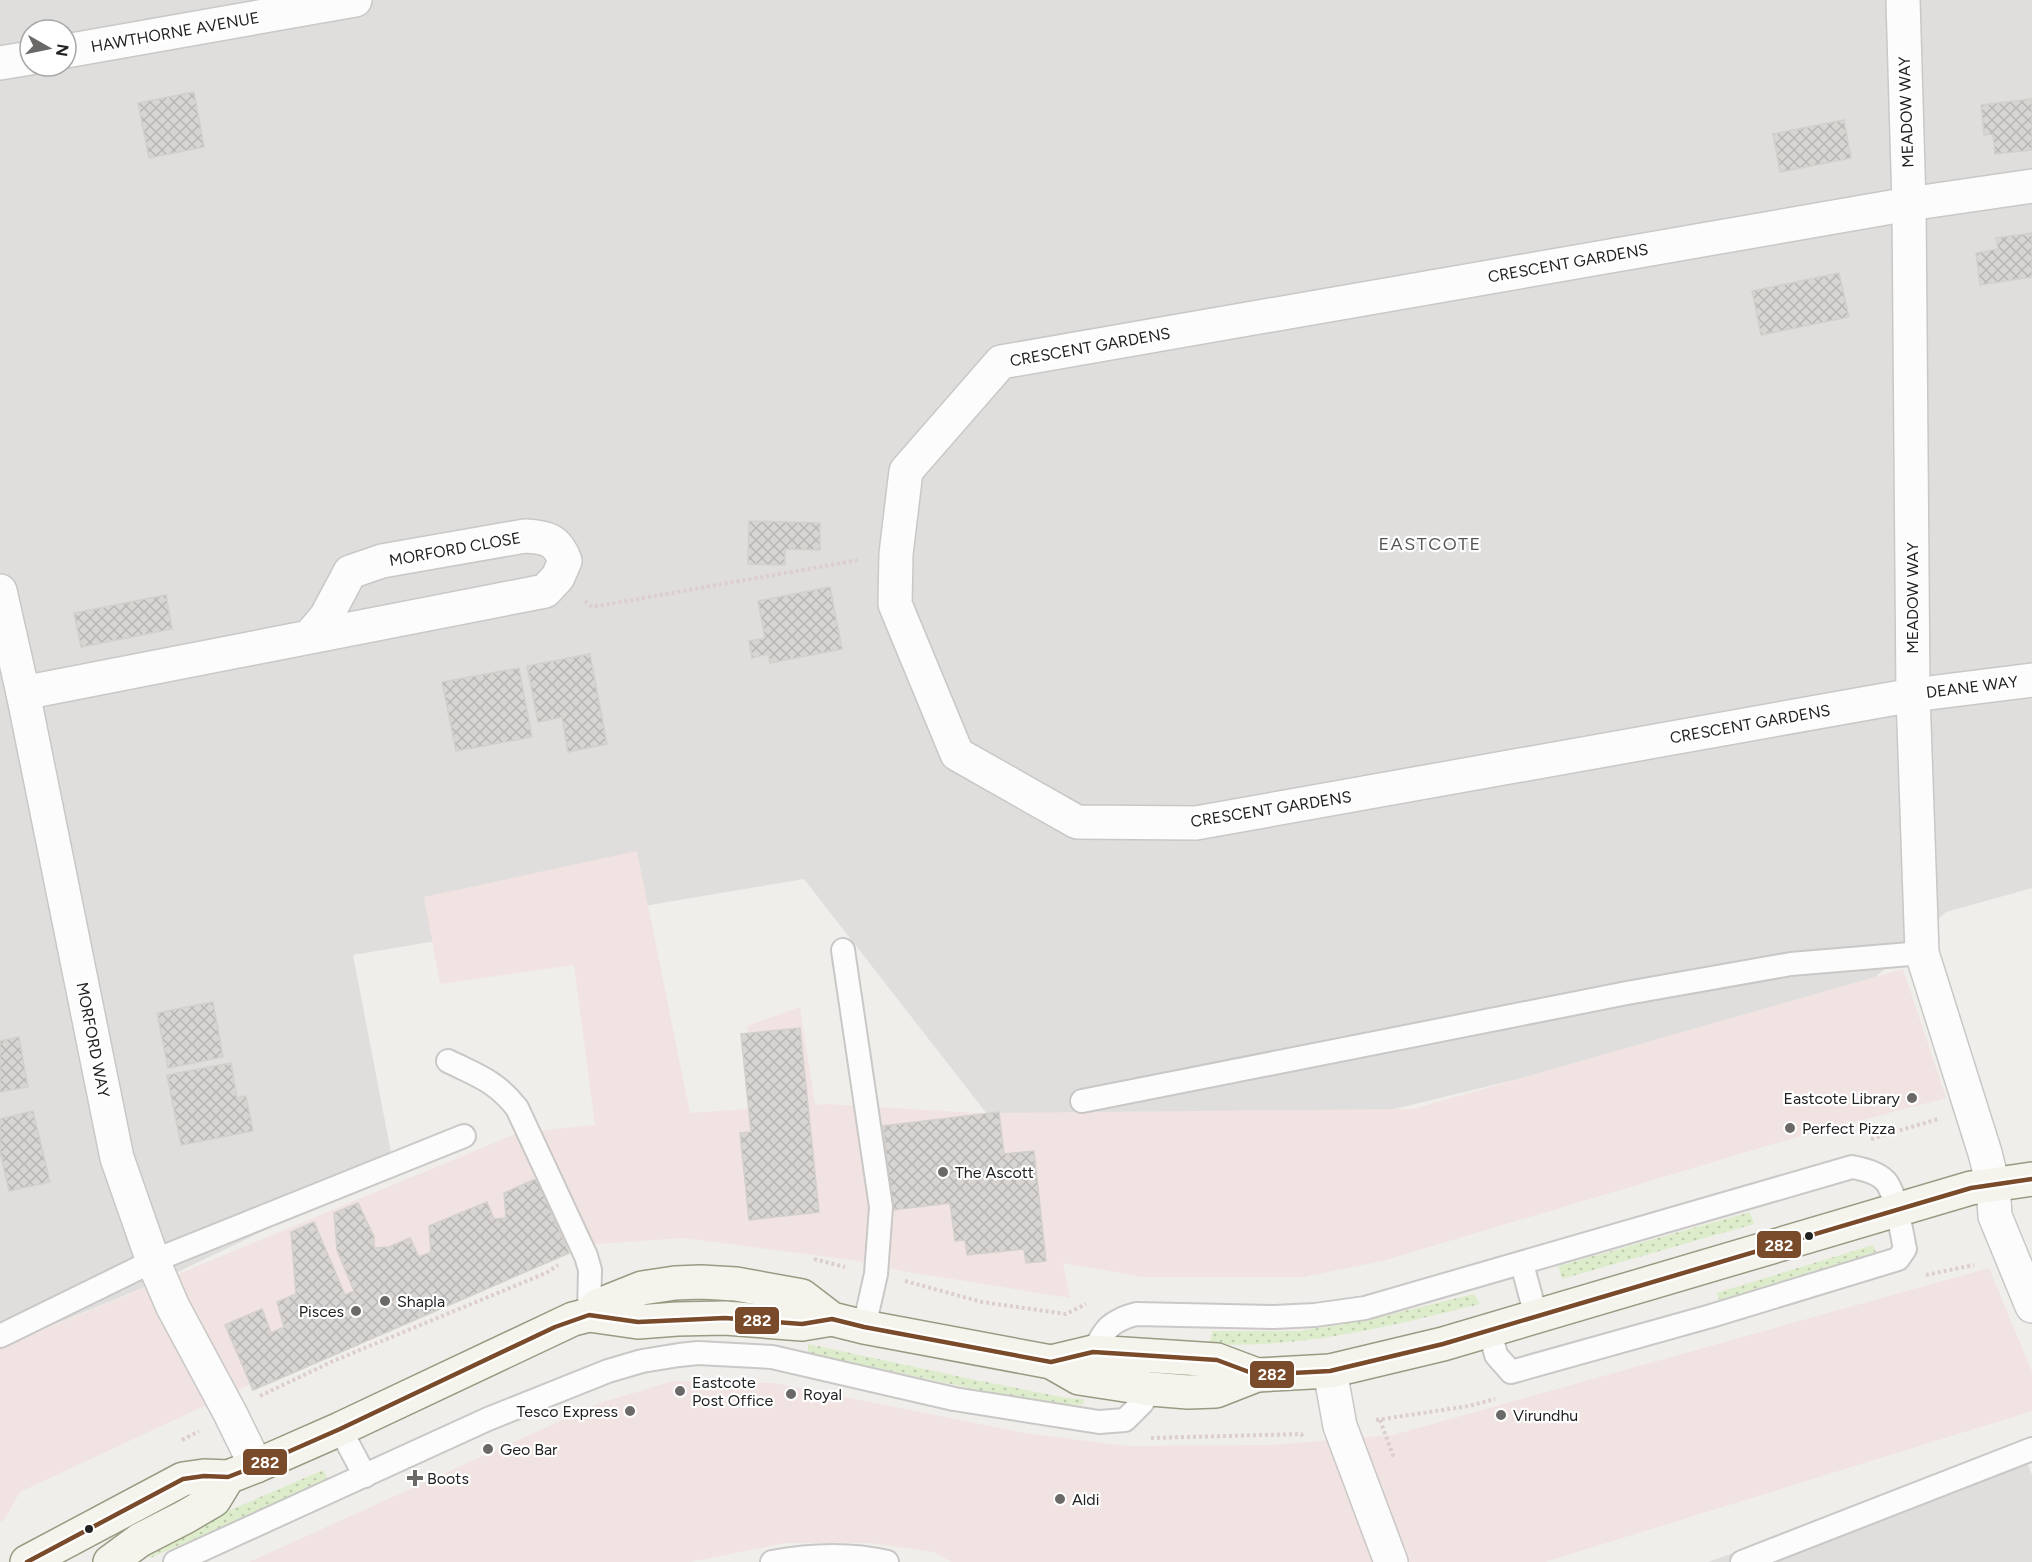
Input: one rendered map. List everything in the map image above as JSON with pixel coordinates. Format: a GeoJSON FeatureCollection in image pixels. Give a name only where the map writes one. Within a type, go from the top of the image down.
{"type":"FeatureCollection","features":[{"type":"Feature","properties":{"kind":"street","name":"HAWTHORNE AVENUE"},"geometry":{"type":"LineString","coordinates":[[78,49],[355,0]]}},
{"type":"Feature","properties":{"kind":"street","name":"MEADOW WAY"},"geometry":{"type":"LineString","coordinates":[[1903,0],[1909,204],[1913,695],[1922,953],[1985,1153],[1993,1185],[1995,1216],[2032,1306]]}},
{"type":"Feature","properties":{"kind":"street"},"geometry":{"type":"LineString","coordinates":[[0,63],[18,60]]}},
{"type":"Feature","properties":{"kind":"street","name":"CRESCENT GARDENS"},"geometry":{"type":"LineString","coordinates":[[1913,695],[1196,823],[1077,822],[957,754],[895,603],[896,554],[906,471],[1001,363],[1909,204],[2032,186]]}},
{"type":"Feature","properties":{"kind":"street","name":"MORFORD CLOSE"},"geometry":{"type":"LineString","coordinates":[[309,637],[326,617],[350,572],[382,561],[525,536],[546,537],[561,549],[565,561],[558,577]]}},
{"type":"Feature","properties":{"kind":"street"},"geometry":{"type":"LineString","coordinates":[[23,693],[545,591],[558,577]]}},
{"type":"Feature","properties":{"kind":"street","name":"MORFORD WAY"},"geometry":{"type":"LineString","coordinates":[[0,591],[23,693],[117,1158],[153,1261],[173,1307],[230,1413],[242,1471]]}},
{"type":"Feature","properties":{"kind":"street","name":"DEANE WAY"},"geometry":{"type":"LineString","coordinates":[[1913,695],[2032,680]]}},
{"type":"Feature","properties":{"kind":"street"},"geometry":{"type":"LineString","coordinates":[[589,1315],[597,1306],[642,1288],[675,1283],[736,1284],[802,1296],[832,1319],[1051,1362],[1079,1378],[1151,1389],[1188,1392],[1216,1391],[1257,1375],[1330,1371],[1443,1344],[1971,1188],[2032,1179]]}},
{"type":"Feature","properties":{"kind":"street"},"geometry":{"type":"LineString","coordinates":[[27,1562],[183,1479],[242,1471],[340,1429],[573,1319],[589,1315],[638,1322],[691,1318],[802,1324],[832,1319]]}},
{"type":"Feature","properties":{"kind":"street"},"geometry":{"type":"LineString","coordinates":[[1051,1362],[1093,1352],[1217,1360],[1257,1375]]}},
{"type":"Feature","properties":{"kind":"street"},"geometry":{"type":"LineString","coordinates":[[1330,1371],[1340,1426],[1391,1562]]}},
{"type":"Feature","properties":{"kind":"street"},"geometry":{"type":"LineString","coordinates":[[110,1562],[140,1540],[214,1500],[242,1471]]}},
{"type":"Feature","properties":{"kind":"lane"},"geometry":{"type":"LineString","coordinates":[[843,950],[881,1207],[876,1274],[864,1327]]}},
{"type":"Feature","properties":{"kind":"lane"},"geometry":{"type":"LineString","coordinates":[[1082,1101],[1639,991],[1791,964],[1922,953]]}},
{"type":"Feature","properties":{"kind":"lane"},"geometry":{"type":"LineString","coordinates":[[448,1060],[494,1084],[517,1108],[586,1257],[590,1269],[589,1315]]}},
{"type":"Feature","properties":{"kind":"lane"},"geometry":{"type":"LineString","coordinates":[[0,1336],[153,1261],[464,1137]]}},
{"type":"Feature","properties":{"kind":"lane"},"geometry":{"type":"LineString","coordinates":[[1093,1352],[1110,1325],[1120,1318],[1136,1314],[1274,1317],[1315,1315],[1365,1308],[1852,1167],[1867,1170],[1887,1182],[1898,1211],[1905,1249],[1898,1258],[1711,1316],[1511,1372],[1496,1355],[1490,1331]]}},
{"type":"Feature","properties":{"kind":"lane"},"geometry":{"type":"LineString","coordinates":[[1522,1264],[1536,1316]]}},
{"type":"Feature","properties":{"kind":"lane"},"geometry":{"type":"LineString","coordinates":[[772,1322],[772,1357]]}},
{"type":"Feature","properties":{"kind":"lane"},"geometry":{"type":"LineString","coordinates":[[175,1562],[488,1419],[608,1371],[642,1361],[698,1353],[772,1357],[954,1399],[1099,1422],[1125,1420],[1142,1403],[1151,1389]]}},
{"type":"Feature","properties":{"kind":"lane"},"geometry":{"type":"LineString","coordinates":[[340,1429],[365,1476]]}},
{"type":"Feature","properties":{"kind":"lane"},"geometry":{"type":"LineString","coordinates":[[1742,1562],[2032,1449]]}},
{"type":"Feature","properties":{"kind":"lane"},"geometry":{"type":"LineString","coordinates":[[772,1562],[795,1558],[866,1557],[887,1562]]}},
{"type":"Feature","properties":{"kind":"path"},"geometry":{"type":"LineString","coordinates":[[558,577],[592,607],[896,554]]}},
{"type":"Feature","properties":{"kind":"path"},"geometry":{"type":"LineString","coordinates":[[1149,1438],[1302,1434],[1307,1444]]}},
{"type":"Feature","properties":{"kind":"shaded area"},"geometry":{"type":"Polygon","coordinates":[[[0,0],[2032,0],[2032,888],[1946,912],[1854,997],[1325,1126],[987,1114],[804,879],[353,955],[394,1168],[157,1282],[0,1347],[0,0]]]}},
{"type":"Feature","properties":{"kind":"shaded area"},"geometry":{"type":"Polygon","coordinates":[[[637,851],[690,1113],[761,1108],[747,1026],[800,1007],[815,1105],[978,1113],[1413,1109],[1903,969],[1946,1098],[1780,1142],[1386,1260],[1304,1277],[1143,1277],[1063,1263],[1070,1298],[903,1271],[852,1260],[684,1238],[552,1247],[437,1297],[20,1492],[4,1520],[0,1522],[0,1348],[518,1133],[595,1125],[574,965],[440,984],[424,897],[637,851]]]}},
{"type":"Feature","properties":{"kind":"shaded area"},"geometry":{"type":"Polygon","coordinates":[[[1989,1268],[2032,1372],[2032,1411],[1545,1562],[951,1562],[934,1552],[870,1543],[785,1543],[691,1562],[249,1562],[600,1403],[673,1381],[774,1383],[1024,1433],[1127,1446],[1273,1445],[1393,1435],[1989,1268]]]}},
{"type":"Feature","properties":{"kind":"shaded area"},"geometry":{"type":"Polygon","coordinates":[[[2022,1450],[2032,1475],[2032,1562],[1708,1562],[2022,1450]]]}},
{"type":"Feature","properties":{"kind":"green space"},"geometry":{"type":"Polygon","coordinates":[[[1750,1212],[1754,1224],[1562,1279],[1558,1266],[1750,1212]]]}},
{"type":"Feature","properties":{"kind":"green space"},"geometry":{"type":"Polygon","coordinates":[[[1873,1245],[1876,1252],[1720,1300],[1716,1293],[1873,1245]]]}},
{"type":"Feature","properties":{"kind":"green space"},"geometry":{"type":"Polygon","coordinates":[[[1474,1294],[1480,1304],[1380,1328],[1279,1343],[1210,1344],[1212,1331],[1299,1331],[1367,1320],[1474,1294]]]}},
{"type":"Feature","properties":{"kind":"green space"},"geometry":{"type":"Polygon","coordinates":[[[808,1344],[966,1378],[1067,1398],[1084,1399],[1083,1405],[1034,1402],[808,1353],[808,1344]]]}},
{"type":"Feature","properties":{"kind":"green space"},"geometry":{"type":"Polygon","coordinates":[[[323,1470],[329,1481],[150,1558],[145,1547],[323,1470]]]}},
{"type":"Feature","properties":{"kind":"building"},"geometry":{"type":"Polygon","coordinates":[[[194,92],[204,147],[149,158],[138,103],[194,92]]]}},
{"type":"Feature","properties":{"kind":"building"},"geometry":{"type":"Polygon","coordinates":[[[2032,99],[2032,150],[1995,154],[1993,134],[1984,135],[1981,105],[2032,99]]]}},
{"type":"Feature","properties":{"kind":"building"},"geometry":{"type":"Polygon","coordinates":[[[1844,120],[1851,158],[1780,172],[1773,134],[1844,120]]]}},
{"type":"Feature","properties":{"kind":"building"},"geometry":{"type":"Polygon","coordinates":[[[2032,233],[2032,277],[1980,285],[1976,253],[1998,249],[1996,238],[2032,233]]]}},
{"type":"Feature","properties":{"kind":"building"},"geometry":{"type":"Polygon","coordinates":[[[1839,273],[1849,317],[1761,335],[1752,291],[1839,273]]]}},
{"type":"Feature","properties":{"kind":"building"},"geometry":{"type":"Polygon","coordinates":[[[749,521],[820,523],[820,550],[785,549],[785,565],[748,564],[749,521]]]}},
{"type":"Feature","properties":{"kind":"building"},"geometry":{"type":"Polygon","coordinates":[[[830,587],[842,649],[770,663],[768,654],[752,658],[749,641],[765,638],[758,601],[830,587]]]}},
{"type":"Feature","properties":{"kind":"building"},"geometry":{"type":"Polygon","coordinates":[[[166,595],[172,629],[81,647],[74,613],[166,595]]]}},
{"type":"Feature","properties":{"kind":"building"},"geometry":{"type":"Polygon","coordinates":[[[590,654],[607,744],[568,752],[562,717],[538,722],[527,666],[590,654]]]}},
{"type":"Feature","properties":{"kind":"building"},"geometry":{"type":"Polygon","coordinates":[[[519,668],[532,737],[456,751],[442,682],[519,668]]]}},
{"type":"Feature","properties":{"kind":"building"},"geometry":{"type":"Polygon","coordinates":[[[213,1002],[223,1057],[168,1068],[157,1013],[213,1002]]]}},
{"type":"Feature","properties":{"kind":"building"},"geometry":{"type":"Polygon","coordinates":[[[800,1028],[819,1212],[749,1220],[740,1133],[751,1132],[741,1034],[800,1028]]]}},
{"type":"Feature","properties":{"kind":"building"},"geometry":{"type":"Polygon","coordinates":[[[19,1037],[28,1087],[0,1092],[0,1041],[19,1037]]]}},
{"type":"Feature","properties":{"kind":"building"},"geometry":{"type":"Polygon","coordinates":[[[231,1063],[237,1098],[246,1096],[253,1131],[181,1145],[167,1075],[231,1063]]]}},
{"type":"Feature","properties":{"kind":"building"},"geometry":{"type":"Polygon","coordinates":[[[33,1111],[50,1182],[9,1191],[0,1151],[0,1119],[33,1111]]]}},
{"type":"Feature","properties":{"kind":"building"},"geometry":{"type":"Polygon","coordinates":[[[999,1112],[1004,1154],[1034,1151],[1046,1261],[1026,1263],[1024,1249],[967,1255],[965,1240],[955,1241],[950,1203],[893,1210],[883,1126],[999,1112]]]}},
{"type":"Feature","properties":{"kind":"building"},"geometry":{"type":"Polygon","coordinates":[[[537,1180],[569,1253],[253,1390],[225,1325],[262,1309],[271,1333],[284,1327],[277,1302],[296,1294],[291,1232],[314,1222],[345,1295],[354,1291],[337,1250],[334,1213],[358,1203],[374,1237],[374,1248],[389,1247],[410,1238],[419,1257],[431,1252],[429,1226],[487,1202],[494,1219],[506,1218],[504,1193],[537,1180]]]}},
{"type":"Feature","properties":{"kind":"transit line","name":"282"},"geometry":{"type":"LineString","coordinates":[[27,1562],[183,1479],[204,1476],[228,1477],[256,1466],[340,1429],[555,1327],[589,1315],[638,1322],[725,1318],[802,1324],[832,1319],[1051,1362],[1093,1352],[1217,1360],[1257,1375],[1330,1371],[1443,1344],[1971,1188],[2032,1179]]}},
{"type":"Feature","properties":{"kind":"place","name":"Eastcote Library"},"geometry":{"type":"Point","coordinates":[1912,1098]}},
{"type":"Feature","properties":{"kind":"place","name":"Perfect Pizza"},"geometry":{"type":"Point","coordinates":[1790,1128]}},
{"type":"Feature","properties":{"kind":"place","name":"The Ascott"},"geometry":{"type":"Point","coordinates":[943,1172]}},
{"type":"Feature","properties":{"kind":"place","name":"Shapla"},"geometry":{"type":"Point","coordinates":[385,1301]}},
{"type":"Feature","properties":{"kind":"place","name":"Pisces"},"geometry":{"type":"Point","coordinates":[356,1311]}},
{"type":"Feature","properties":{"kind":"place","name":"Eastcote Post Office"},"geometry":{"type":"Point","coordinates":[680,1391]}},
{"type":"Feature","properties":{"kind":"place","name":"Royal"},"geometry":{"type":"Point","coordinates":[791,1394]}},
{"type":"Feature","properties":{"kind":"place","name":"Tesco Express"},"geometry":{"type":"Point","coordinates":[630,1411]}},
{"type":"Feature","properties":{"kind":"place","name":"Virundhu"},"geometry":{"type":"Point","coordinates":[1501,1415]}},
{"type":"Feature","properties":{"kind":"place","name":"Geo Bar"},"geometry":{"type":"Point","coordinates":[488,1449]}},
{"type":"Feature","properties":{"kind":"place","name":"Boots"},"geometry":{"type":"Point","coordinates":[415,1478]}},
{"type":"Feature","properties":{"kind":"place","name":"Aldi"},"geometry":{"type":"Point","coordinates":[1060,1499]}},
{"type":"Feature","properties":{"kind":"district","name":"EASTCOTE"},"geometry":{"type":"Point","coordinates":[1430,544]}}]}
